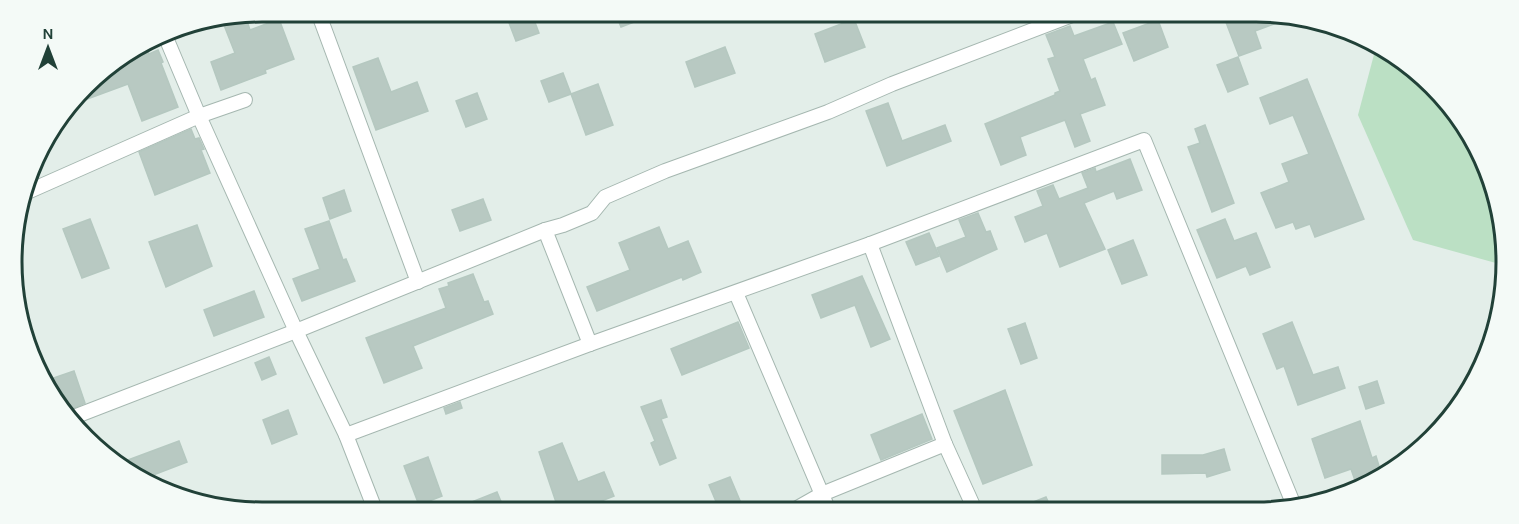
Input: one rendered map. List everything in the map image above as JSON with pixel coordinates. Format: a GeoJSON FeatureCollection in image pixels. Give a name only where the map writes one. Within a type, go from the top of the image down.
{"type":"FeatureCollection","features":[{"type":"Feature","properties":{"kind":"street"},"geometry":{"type":"LineString","coordinates":[[322,22],[418,282]]}},
{"type":"Feature","properties":{"kind":"street"},"geometry":{"type":"LineString","coordinates":[[78,415],[296,331],[545,230],[564,225],[592,213],[605,196],[665,171],[828,112],[892,84],[1054,22]]}},
{"type":"Feature","properties":{"kind":"street"},"geometry":{"type":"LineString","coordinates":[[168,42],[296,331],[346,435],[372,502]]}},
{"type":"Feature","properties":{"kind":"street"},"geometry":{"type":"LineString","coordinates":[[34,189],[199,116],[245,100]]}},
{"type":"Feature","properties":{"kind":"street"},"geometry":{"type":"LineString","coordinates":[[346,435],[590,344],[870,244],[1143,140],[1291,499]]}},
{"type":"Feature","properties":{"kind":"street"},"geometry":{"type":"LineString","coordinates":[[545,230],[590,344]]}},
{"type":"Feature","properties":{"kind":"street"},"geometry":{"type":"LineString","coordinates":[[870,244],[945,444],[971,502]]}},
{"type":"Feature","properties":{"kind":"street"},"geometry":{"type":"LineString","coordinates":[[736,293],[825,502]]}},
{"type":"Feature","properties":{"kind":"street"},"geometry":{"type":"LineString","coordinates":[[808,502],[822,494],[945,444]]}},
{"type":"Feature","properties":{"kind":"green space"},"geometry":{"type":"Polygon","coordinates":[[[1374,53],[1403,72],[1437,104],[1464,142],[1484,185],[1492,215],[1496,263],[1413,240],[1358,115],[1374,53]]]}},
{"type":"Feature","properties":{"kind":"building"},"geometry":{"type":"Polygon","coordinates":[[[271,22],[280,22],[294,59],[265,70],[266,73],[221,90],[211,62],[235,53],[224,26],[248,23],[250,30],[271,22]]]}},
{"type":"Feature","properties":{"kind":"building"},"geometry":{"type":"Polygon","coordinates":[[[509,22],[535,22],[539,33],[516,41],[509,22]]]}},
{"type":"Feature","properties":{"kind":"building"},"geometry":{"type":"Polygon","coordinates":[[[619,22],[634,22],[621,27],[619,22]]]}},
{"type":"Feature","properties":{"kind":"building"},"geometry":{"type":"Polygon","coordinates":[[[846,22],[855,22],[865,47],[825,62],[815,34],[846,22]]]}},
{"type":"Feature","properties":{"kind":"building"},"geometry":{"type":"Polygon","coordinates":[[[1113,22],[1122,44],[1083,59],[1091,80],[1095,78],[1105,105],[1080,114],[1090,141],[1075,147],[1065,120],[1020,137],[1026,155],[1001,165],[985,124],[1060,91],[1048,59],[1055,57],[1046,35],[1070,26],[1074,36],[1113,22]]]}},
{"type":"Feature","properties":{"kind":"building"},"geometry":{"type":"Polygon","coordinates":[[[1153,22],[1159,22],[1168,47],[1134,61],[1123,33],[1153,22]]]}},
{"type":"Feature","properties":{"kind":"building"},"geometry":{"type":"Polygon","coordinates":[[[1226,22],[1276,23],[1255,31],[1261,48],[1239,56],[1226,22]]]}},
{"type":"Feature","properties":{"kind":"building"},"geometry":{"type":"Polygon","coordinates":[[[725,47],[735,73],[695,87],[686,62],[725,47]]]}},
{"type":"Feature","properties":{"kind":"building"},"geometry":{"type":"Polygon","coordinates":[[[158,50],[178,107],[142,121],[128,84],[87,99],[104,82],[129,63],[148,52],[149,54],[158,50]]]}},
{"type":"Feature","properties":{"kind":"building"},"geometry":{"type":"Polygon","coordinates":[[[1238,57],[1248,84],[1228,92],[1217,65],[1238,57]]]}},
{"type":"Feature","properties":{"kind":"building"},"geometry":{"type":"Polygon","coordinates":[[[378,58],[391,92],[417,82],[428,111],[376,130],[353,67],[378,58]]]}},
{"type":"Feature","properties":{"kind":"building"},"geometry":{"type":"Polygon","coordinates":[[[563,73],[571,94],[549,102],[541,81],[563,73]]]}},
{"type":"Feature","properties":{"kind":"building"},"geometry":{"type":"Polygon","coordinates":[[[1307,79],[1364,219],[1315,237],[1310,224],[1296,229],[1293,222],[1276,228],[1261,193],[1289,182],[1282,164],[1309,154],[1293,115],[1270,124],[1260,98],[1307,79]]]}},
{"type":"Feature","properties":{"kind":"building"},"geometry":{"type":"Polygon","coordinates":[[[598,84],[613,125],[586,135],[571,94],[598,84]]]}},
{"type":"Feature","properties":{"kind":"building"},"geometry":{"type":"Polygon","coordinates":[[[477,93],[487,119],[466,127],[456,101],[477,93]]]}},
{"type":"Feature","properties":{"kind":"building"},"geometry":{"type":"Polygon","coordinates":[[[888,103],[902,141],[945,125],[951,141],[887,166],[866,111],[888,103]]]}},
{"type":"Feature","properties":{"kind":"building"},"geometry":{"type":"Polygon","coordinates":[[[1205,125],[1234,203],[1212,212],[1188,147],[1200,143],[1195,129],[1205,125]]]}},
{"type":"Feature","properties":{"kind":"building"},"geometry":{"type":"Polygon","coordinates":[[[191,129],[195,139],[199,138],[204,149],[201,150],[210,173],[155,195],[139,152],[191,129]]]}},
{"type":"Feature","properties":{"kind":"building"},"geometry":{"type":"Polygon","coordinates":[[[1130,159],[1142,190],[1117,199],[1114,191],[1084,203],[1105,249],[1060,267],[1047,233],[1025,242],[1015,217],[1043,206],[1037,191],[1053,185],[1059,199],[1088,188],[1082,173],[1095,168],[1096,172],[1130,159]]]}},
{"type":"Feature","properties":{"kind":"building"},"geometry":{"type":"Polygon","coordinates":[[[344,190],[351,211],[330,219],[323,198],[344,190]]]}},
{"type":"Feature","properties":{"kind":"building"},"geometry":{"type":"Polygon","coordinates":[[[483,199],[491,220],[460,231],[452,210],[483,199]]]}},
{"type":"Feature","properties":{"kind":"building"},"geometry":{"type":"Polygon","coordinates":[[[978,213],[986,232],[990,231],[997,249],[947,272],[937,248],[966,237],[959,220],[978,213]]]}},
{"type":"Feature","properties":{"kind":"building"},"geometry":{"type":"Polygon","coordinates":[[[90,219],[109,268],[82,278],[63,229],[90,219]]]}},
{"type":"Feature","properties":{"kind":"building"},"geometry":{"type":"Polygon","coordinates":[[[1225,219],[1234,241],[1256,233],[1270,267],[1250,275],[1246,266],[1217,278],[1197,230],[1225,219]]]}},
{"type":"Feature","properties":{"kind":"building"},"geometry":{"type":"Polygon","coordinates":[[[329,221],[343,260],[346,259],[355,281],[302,301],[293,279],[320,269],[305,229],[329,221]]]}},
{"type":"Feature","properties":{"kind":"building"},"geometry":{"type":"Polygon","coordinates":[[[197,225],[212,266],[166,287],[149,242],[197,225]]]}},
{"type":"Feature","properties":{"kind":"building"},"geometry":{"type":"Polygon","coordinates":[[[659,227],[668,249],[688,241],[701,272],[683,280],[682,277],[597,311],[587,287],[630,270],[619,243],[659,227]]]}},
{"type":"Feature","properties":{"kind":"building"},"geometry":{"type":"Polygon","coordinates":[[[929,233],[939,256],[916,265],[906,242],[929,233]]]}},
{"type":"Feature","properties":{"kind":"building"},"geometry":{"type":"Polygon","coordinates":[[[1133,240],[1147,275],[1122,284],[1108,250],[1133,240]]]}},
{"type":"Feature","properties":{"kind":"building"},"geometry":{"type":"Polygon","coordinates":[[[473,274],[484,302],[488,301],[493,314],[413,346],[422,368],[384,383],[366,338],[446,308],[439,289],[449,286],[448,283],[473,274]]]}},
{"type":"Feature","properties":{"kind":"building"},"geometry":{"type":"Polygon","coordinates":[[[862,276],[890,339],[871,347],[855,305],[821,318],[812,295],[862,276]]]}},
{"type":"Feature","properties":{"kind":"building"},"geometry":{"type":"Polygon","coordinates":[[[254,291],[264,317],[214,336],[204,310],[254,291]]]}},
{"type":"Feature","properties":{"kind":"building"},"geometry":{"type":"Polygon","coordinates":[[[738,322],[749,348],[682,375],[671,349],[738,322]]]}},
{"type":"Feature","properties":{"kind":"building"},"geometry":{"type":"Polygon","coordinates":[[[1292,322],[1313,375],[1338,367],[1345,388],[1298,405],[1284,366],[1277,369],[1263,334],[1292,322]]]}},
{"type":"Feature","properties":{"kind":"building"},"geometry":{"type":"Polygon","coordinates":[[[1025,323],[1037,358],[1021,364],[1008,329],[1025,323]]]}},
{"type":"Feature","properties":{"kind":"building"},"geometry":{"type":"Polygon","coordinates":[[[269,357],[276,374],[262,380],[255,363],[269,357]]]}},
{"type":"Feature","properties":{"kind":"building"},"geometry":{"type":"Polygon","coordinates":[[[74,371],[85,403],[73,409],[53,378],[74,371]]]}},
{"type":"Feature","properties":{"kind":"building"},"geometry":{"type":"Polygon","coordinates":[[[1377,381],[1384,403],[1366,409],[1359,387],[1377,381]]]}},
{"type":"Feature","properties":{"kind":"building"},"geometry":{"type":"Polygon","coordinates":[[[1005,390],[1032,465],[983,484],[954,411],[1005,390]]]}},
{"type":"Feature","properties":{"kind":"building"},"geometry":{"type":"Polygon","coordinates":[[[661,400],[667,417],[661,419],[676,458],[660,465],[651,443],[655,441],[641,407],[661,400]]]}},
{"type":"Feature","properties":{"kind":"building"},"geometry":{"type":"Polygon","coordinates":[[[460,402],[462,408],[446,414],[444,408],[460,402]]]}},
{"type":"Feature","properties":{"kind":"building"},"geometry":{"type":"Polygon","coordinates":[[[288,410],[297,434],[272,444],[263,420],[288,410]]]}},
{"type":"Feature","properties":{"kind":"building"},"geometry":{"type":"Polygon","coordinates":[[[922,414],[932,439],[881,460],[871,435],[922,414]]]}},
{"type":"Feature","properties":{"kind":"building"},"geometry":{"type":"Polygon","coordinates":[[[1360,421],[1372,458],[1376,456],[1379,467],[1355,480],[1351,469],[1325,478],[1312,439],[1360,421]]]}},
{"type":"Feature","properties":{"kind":"building"},"geometry":{"type":"Polygon","coordinates":[[[179,441],[187,462],[153,475],[128,460],[179,441]]]}},
{"type":"Feature","properties":{"kind":"building"},"geometry":{"type":"Polygon","coordinates":[[[562,443],[578,482],[604,472],[614,496],[599,502],[556,502],[539,452],[562,443]]]}},
{"type":"Feature","properties":{"kind":"building"},"geometry":{"type":"Polygon","coordinates":[[[1224,449],[1230,470],[1207,477],[1206,473],[1162,474],[1162,455],[1203,455],[1224,449]]]}},
{"type":"Feature","properties":{"kind":"building"},"geometry":{"type":"Polygon","coordinates":[[[428,457],[442,496],[427,502],[418,502],[404,466],[428,457]]]}},
{"type":"Feature","properties":{"kind":"building"},"geometry":{"type":"Polygon","coordinates":[[[730,477],[741,502],[716,502],[709,485],[730,477]]]}},
{"type":"Feature","properties":{"kind":"building"},"geometry":{"type":"Polygon","coordinates":[[[497,492],[501,502],[472,502],[497,492]]]}},
{"type":"Feature","properties":{"kind":"building"},"geometry":{"type":"Polygon","coordinates":[[[1046,497],[1048,502],[1033,502],[1046,497]]]}}]}
